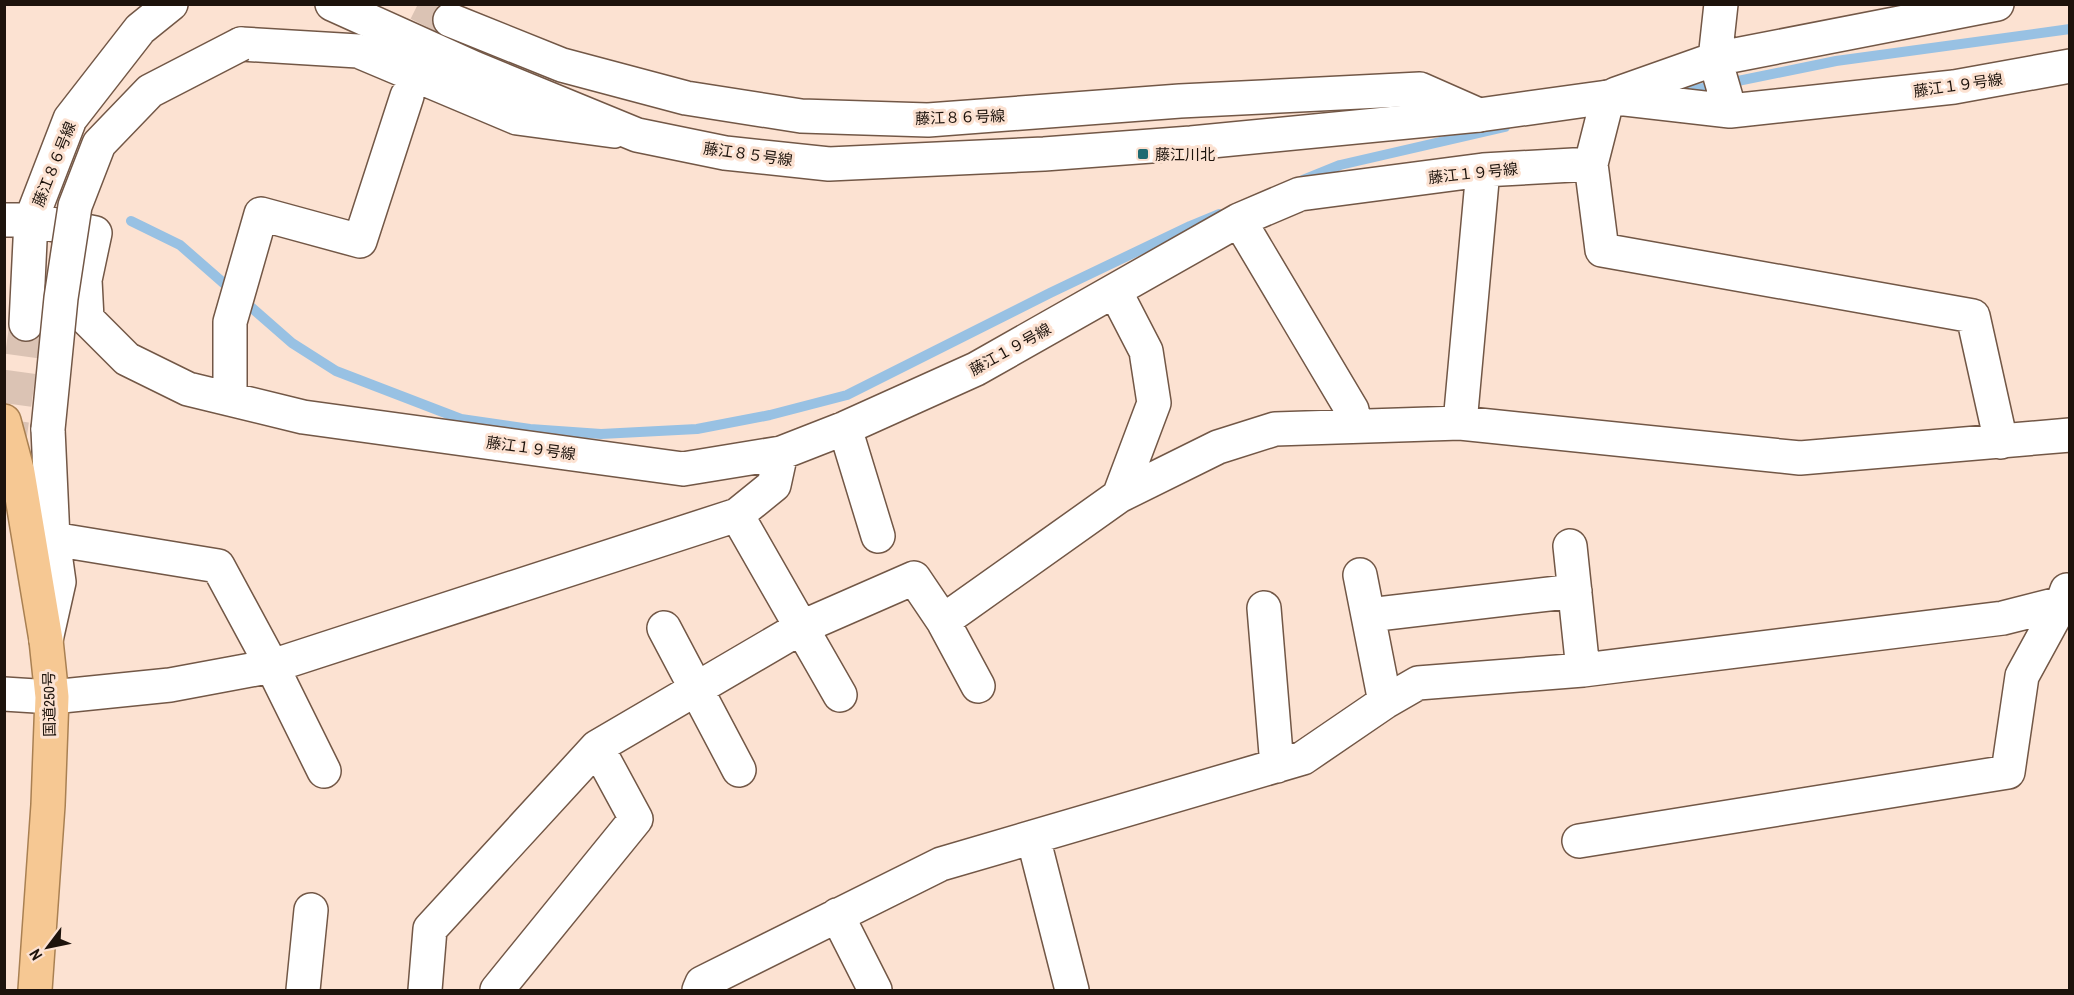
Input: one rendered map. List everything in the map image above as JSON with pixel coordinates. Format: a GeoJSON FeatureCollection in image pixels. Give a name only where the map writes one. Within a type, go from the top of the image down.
{"type":"FeatureCollection","features":[{"type":"Feature","properties":{"kind":"highway","name":"国道250号"},"geometry":{"type":"LineString","coordinates":[[4,421],[18,473],[46,640],[52,697],[48,805],[34,990]]}},
{"type":"Feature","properties":{"kind":"street","name":"藤江８６号線"},"geometry":{"type":"LineString","coordinates":[[26,324],[18,220],[70,119],[140,29],[171,4]]}},
{"type":"Feature","properties":{"kind":"street","name":"藤江８５号線"},"geometry":{"type":"LineString","coordinates":[[332,4],[474,68],[637,135],[725,153],[829,164],[1044,154],[1191,143],[1479,115],[1608,97]]}},
{"type":"Feature","properties":{"kind":"street"},"geometry":{"type":"LineString","coordinates":[[1721,4],[1715,59],[1730,111]]}},
{"type":"Feature","properties":{"kind":"street"},"geometry":{"type":"LineString","coordinates":[[1997,4],[1715,59],[1608,97],[1591,164],[1602,250],[1973,316],[2001,442]]}},
{"type":"Feature","properties":{"kind":"street","name":"藤江８６号線"},"geometry":{"type":"LineString","coordinates":[[450,20],[562,65],[686,98],[801,116],[928,120],[1180,102],[1420,89],[1479,115]]}},
{"type":"Feature","properties":{"kind":"street"},"geometry":{"type":"LineString","coordinates":[[46,640],[59,582],[53,539],[48,429],[61,298],[75,206],[99,144],[150,91],[241,44],[358,51],[517,118],[637,135]]}},
{"type":"Feature","properties":{"kind":"street","name":"藤江１９号線"},"geometry":{"type":"LineString","coordinates":[[1608,97],[1730,111],[1954,87],[2070,66]]}},
{"type":"Feature","properties":{"kind":"street"},"geometry":{"type":"LineString","coordinates":[[230,399],[230,322],[261,214],[360,241],[406,96]]}},
{"type":"Feature","properties":{"kind":"street","name":"藤江１９号線"},"geometry":{"type":"LineString","coordinates":[[18,220],[96,233],[85,280],[87,319],[128,359],[188,389],[303,417],[683,469],[781,453],[845,428],[976,369],[1239,220],[1300,194],[1483,170],[1591,164]]}},
{"type":"Feature","properties":{"kind":"street"},"geometry":{"type":"LineString","coordinates":[[1460,423],[1483,170]]}},
{"type":"Feature","properties":{"kind":"street"},"geometry":{"type":"LineString","coordinates":[[1239,220],[1352,410],[1355,426]]}},
{"type":"Feature","properties":{"kind":"street"},"geometry":{"type":"LineString","coordinates":[[1115,291],[1146,351],[1154,403],[1119,496]]}},
{"type":"Feature","properties":{"kind":"street"},"geometry":{"type":"LineString","coordinates":[[943,621],[1119,496],[1218,447],[1275,429],[1460,423],[1800,458],[2070,435]]}},
{"type":"Feature","properties":{"kind":"street"},"geometry":{"type":"LineString","coordinates":[[845,428],[878,536]]}},
{"type":"Feature","properties":{"kind":"street"},"geometry":{"type":"LineString","coordinates":[[4,694],[52,697],[170,685],[272,666],[737,515],[774,485],[781,453]]}},
{"type":"Feature","properties":{"kind":"street"},"geometry":{"type":"LineString","coordinates":[[737,515],[840,695]]}},
{"type":"Feature","properties":{"kind":"street"},"geometry":{"type":"LineString","coordinates":[[53,539],[218,566],[272,666],[324,771]]}},
{"type":"Feature","properties":{"kind":"street"},"geometry":{"type":"LineString","coordinates":[[1570,546],[1583,670]]}},
{"type":"Feature","properties":{"kind":"street"},"geometry":{"type":"LineString","coordinates":[[1360,575],[1385,702]]}},
{"type":"Feature","properties":{"kind":"street"},"geometry":{"type":"LineString","coordinates":[[425,990],[430,929],[597,747],[802,627],[914,578],[943,621],[978,686]]}},
{"type":"Feature","properties":{"kind":"street"},"geometry":{"type":"LineString","coordinates":[[1369,615],[1575,591]]}},
{"type":"Feature","properties":{"kind":"street"},"geometry":{"type":"LineString","coordinates":[[699,990],[702,983],[941,864],[1303,758],[1385,702],[1418,683],[1583,670],[2003,618],[2067,594]]}},
{"type":"Feature","properties":{"kind":"street"},"geometry":{"type":"LineString","coordinates":[[1579,841],[2008,772],[2022,676],[2067,594]]}},
{"type":"Feature","properties":{"kind":"street"},"geometry":{"type":"LineString","coordinates":[[1264,608],[1277,766]]}},
{"type":"Feature","properties":{"kind":"street"},"geometry":{"type":"LineString","coordinates":[[664,628],[739,770]]}},
{"type":"Feature","properties":{"kind":"street"},"geometry":{"type":"LineString","coordinates":[[497,990],[636,819],[597,747]]}},
{"type":"Feature","properties":{"kind":"street"},"geometry":{"type":"LineString","coordinates":[[1033,837],[1072,990]]}},
{"type":"Feature","properties":{"kind":"street"},"geometry":{"type":"LineString","coordinates":[[303,990],[310,910]]}},
{"type":"Feature","properties":{"kind":"street"},"geometry":{"type":"LineString","coordinates":[[837,915],[875,990]]}},
{"type":"Feature","properties":{"kind":"waterway"},"geometry":{"type":"LineString","coordinates":[[1679,93],[1836,61],[2070,29]]}},
{"type":"Feature","properties":{"kind":"waterway"},"geometry":{"type":"LineString","coordinates":[[1303,180],[1340,165],[1505,127]]}},
{"type":"Feature","properties":{"kind":"waterway"},"geometry":{"type":"LineString","coordinates":[[131,221],[180,245],[292,343],[336,371],[461,419],[530,429],[601,434],[697,429],[770,415],[847,395],[1050,293],[1219,214]]}},
{"type":"Feature","properties":{"kind":"tunnel"},"geometry":{"type":"LineString","coordinates":[[418,4],[450,20]]}},
{"type":"Feature","properties":{"kind":"tunnel"},"geometry":{"type":"LineString","coordinates":[[8,453],[26,324]]}},
{"type":"Feature","properties":{"kind":"place","name":"藤江川北"},"geometry":{"type":"Point","coordinates":[1143,154]}}]}
